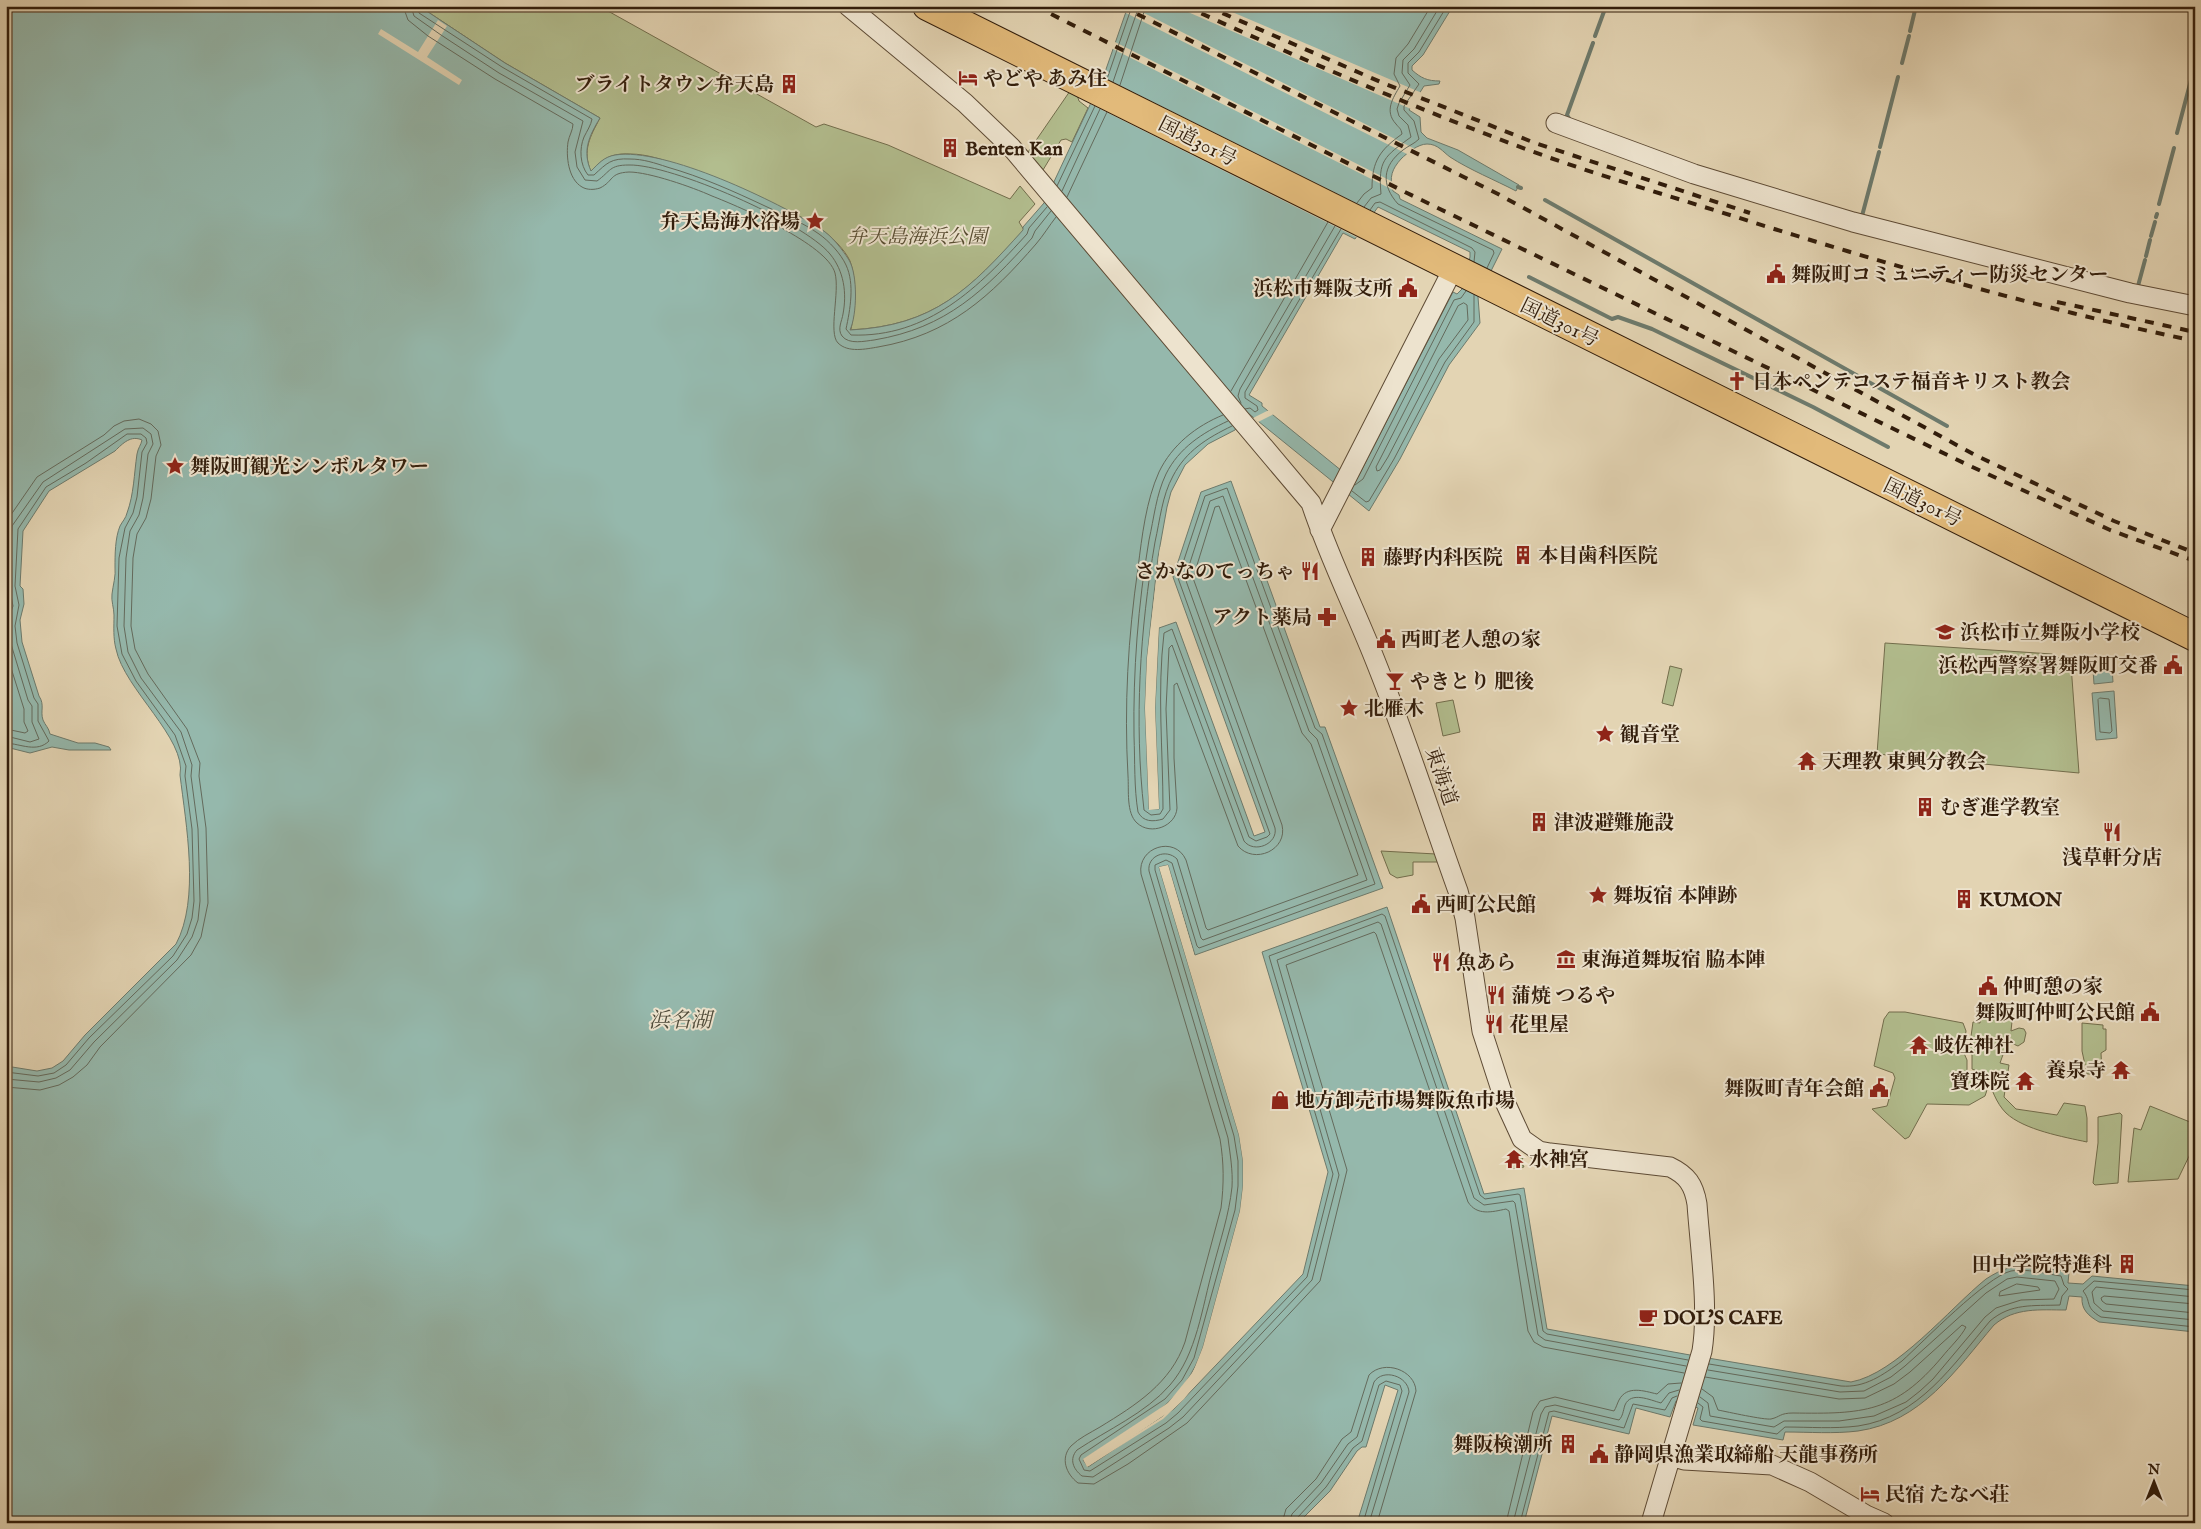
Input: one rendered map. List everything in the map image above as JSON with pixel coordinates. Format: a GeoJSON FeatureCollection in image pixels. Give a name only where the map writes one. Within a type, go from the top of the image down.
{"type":"FeatureCollection","features":[{"type":"Feature","properties":{"kind":"highway","name":"国道301号"},"geometry":{"type":"LineString","coordinates":[[927,6],[2195,637]]}},
{"type":"Feature","properties":{"kind":"street","name":"東海道"},"geometry":{"type":"LineString","coordinates":[[848,6],[981,117],[1011,147],[1311,503],[1320,530],[1380,673],[1459,895],[1465,918],[1482,1031],[1505,1102],[1522,1139],[1534,1148],[1550,1153],[1670,1167],[1681,1172],[1690,1181],[1695,1192],[1697,1204],[1704,1316],[1702,1352],[1651,1523]]}},
{"type":"Feature","properties":{"kind":"street"},"geometry":{"type":"LineString","coordinates":[[1556,123],[1694,174],[1853,222],[2120,290],[2195,306]]}},
{"type":"Feature","properties":{"kind":"street"},"geometry":{"type":"LineString","coordinates":[[1320,530],[1458,271]]}},
{"type":"Feature","properties":{"kind":"street"},"geometry":{"type":"LineString","coordinates":[[1671,1456],[1684,1460],[1772,1465],[1810,1482],[1866,1515],[1884,1523]]}},
{"type":"Feature","properties":{"kind":"green space","name":"弁天島海浜公園"},"geometry":{"type":"Polygon","coordinates":[[[419,6],[599,6],[816,127],[824,124],[888,145],[1010,199],[1020,186],[1035,204],[1019,222],[1024,230],[967,287],[948,301],[904,321],[879,327],[849,330],[851,329],[854,313],[854,277],[852,268],[845,252],[826,233],[802,217],[744,190],[655,158],[636,154],[608,157],[591,172],[587,157],[588,144],[600,118],[505,63],[419,6]]]}},
{"type":"Feature","properties":{"kind":"green space"},"geometry":{"type":"Polygon","coordinates":[[[1070,91],[1077,95],[1079,101],[1088,108],[1072,142],[1066,139],[1061,140],[1043,170],[1028,152],[1070,91]]]}},
{"type":"Feature","properties":{"kind":"green space"},"geometry":{"type":"Polygon","coordinates":[[[1885,643],[2052,654],[2071,665],[2079,773],[1877,754],[1885,643]]]}},
{"type":"Feature","properties":{"kind":"green space"},"geometry":{"type":"Polygon","coordinates":[[[1670,666],[1682,669],[1673,706],[1662,703],[1670,666]]]}},
{"type":"Feature","properties":{"kind":"green space"},"geometry":{"type":"Polygon","coordinates":[[[1453,700],[1460,732],[1443,736],[1436,703],[1453,700]]]}},
{"type":"Feature","properties":{"kind":"green space"},"geometry":{"type":"Polygon","coordinates":[[[1381,851],[1436,854],[1438,862],[1413,862],[1413,875],[1397,878],[1390,874],[1381,851]]]}},
{"type":"Feature","properties":{"kind":"green space"},"geometry":{"type":"Polygon","coordinates":[[[1981,1009],[2013,1012],[2011,1031],[2019,1028],[2024,1029],[2026,1033],[2024,1042],[2018,1046],[2011,1043],[2009,1038],[2000,1063],[2009,1065],[2004,1097],[2016,1109],[2057,1115],[2064,1103],[2085,1106],[2087,1142],[2033,1128],[2014,1119],[2002,1109],[1994,1095],[1987,1075],[1972,1069],[1972,1055],[1969,1051],[1973,1022],[1980,1023],[1981,1009]]]}},
{"type":"Feature","properties":{"kind":"green space"},"geometry":{"type":"Polygon","coordinates":[[[1889,1012],[1905,1012],[1963,1023],[1966,1031],[1963,1051],[1967,1060],[1967,1070],[1969,1074],[1983,1080],[1987,1090],[1985,1096],[1969,1105],[1927,1104],[1909,1137],[1905,1139],[1872,1109],[1887,1106],[1895,1078],[1893,1073],[1874,1066],[1884,1019],[1889,1012]]]}},
{"type":"Feature","properties":{"kind":"green space"},"geometry":{"type":"Polygon","coordinates":[[[2082,1023],[2103,1025],[2103,1029],[2106,1029],[2106,1050],[2101,1053],[2102,1074],[2087,1074],[2082,1051],[2082,1023]]]}},
{"type":"Feature","properties":{"kind":"green space"},"geometry":{"type":"Polygon","coordinates":[[[2150,1106],[2195,1124],[2195,1144],[2178,1179],[2128,1182],[2134,1128],[2141,1130],[2150,1106]]]}},
{"type":"Feature","properties":{"kind":"green space"},"geometry":{"type":"Polygon","coordinates":[[[2120,1113],[2122,1115],[2118,1183],[2095,1185],[2093,1183],[2098,1143],[2098,1117],[2120,1113]]]}},
{"type":"Feature","properties":{"kind":"green space"},"geometry":{"type":"Polygon","coordinates":[[[1521,1156],[1523,1159],[1512,1158],[1515,1166],[1523,1165],[1524,1167],[1511,1169],[1509,1158],[1521,1156]]]}},
{"type":"Feature","properties":{"kind":"water","name":"浜名湖"},"geometry":{"type":"Polygon","coordinates":[[[6,6],[419,6],[505,63],[600,118],[588,144],[587,157],[591,171],[605,159],[615,155],[636,155],[662,159],[721,179],[778,205],[825,232],[840,247],[852,267],[856,295],[850,330],[879,327],[905,321],[928,312],[948,301],[985,270],[1023,230],[1023,227],[1044,203],[1104,75],[1128,6],[1453,6],[1423,55],[1412,66],[1412,70],[1418,75],[1428,80],[1440,81],[1439,84],[1424,86],[1409,110],[1420,117],[1421,132],[1427,138],[1458,150],[1519,185],[1516,191],[1474,171],[1431,144],[1416,147],[1401,159],[1393,170],[1391,182],[1393,191],[1399,195],[1400,199],[1502,249],[1478,297],[1480,323],[1449,365],[1400,459],[1369,511],[1248,413],[1235,430],[1208,444],[1185,465],[1171,492],[1167,507],[1158,557],[1147,658],[1145,708],[1149,809],[1159,809],[1155,708],[1159,628],[1176,622],[1254,836],[1265,832],[1173,577],[1201,492],[1231,481],[1320,727],[1325,727],[1383,888],[1195,955],[1168,865],[1159,867],[1239,1135],[1243,1161],[1240,1211],[1203,1347],[1191,1375],[1173,1398],[1158,1411],[1083,1460],[1088,1467],[1174,1409],[1303,1274],[1328,1172],[1262,952],[1387,907],[1484,1194],[1524,1188],[1547,1329],[1851,1382],[1886,1367],[1904,1354],[1972,1291],[1997,1272],[2017,1266],[2036,1266],[2069,1272],[2068,1283],[2083,1284],[2092,1276],[2195,1286],[2195,1332],[2099,1322],[2086,1312],[2082,1297],[2069,1296],[2066,1310],[2019,1312],[2002,1319],[1994,1325],[1951,1376],[1919,1405],[1900,1417],[1880,1426],[1858,1431],[1831,1433],[1785,1432],[1783,1440],[1693,1425],[1698,1408],[1676,1401],[1670,1417],[1636,1408],[1629,1434],[1552,1416],[1524,1523],[1357,1523],[1398,1390],[1385,1385],[1366,1447],[1362,1447],[1357,1451],[1330,1491],[1298,1523],[6,1523],[6,1066],[37,1071],[52,1068],[63,1061],[85,1035],[176,944],[188,906],[188,839],[180,761],[165,730],[130,681],[121,664],[114,641],[112,597],[116,541],[118,531],[126,517],[129,506],[137,454],[142,440],[134,438],[127,441],[115,451],[49,491],[23,531],[20,586],[23,589],[24,604],[20,620],[22,642],[42,702],[43,720],[50,734],[78,743],[95,743],[109,747],[111,750],[69,750],[52,747],[30,753],[6,747],[6,6]],[[1378,207],[1355,239],[1343,233],[1249,395],[1262,403],[1262,406],[1353,480],[1358,477],[1453,292],[1457,294],[1462,289],[1470,252],[1378,207]]]}},
{"type":"Feature","properties":{"kind":"water"},"geometry":{"type":"Polygon","coordinates":[[[2112,668],[2113,682],[2094,684],[2093,670],[2112,668]]]}},
{"type":"Feature","properties":{"kind":"water"},"geometry":{"type":"Polygon","coordinates":[[[2114,691],[2117,738],[2096,740],[2092,693],[2114,691]]]}},
{"type":"Feature","properties":{"kind":"pier"},"geometry":{"type":"Polygon","coordinates":[[[1125,6],[1130,6],[1417,150],[1409,155],[1124,12],[1125,6]]]}},
{"type":"Feature","properties":{"kind":"pier"},"geometry":{"type":"Polygon","coordinates":[[[1174,6],[1218,6],[1422,93],[1411,109],[1174,6]]]}},
{"type":"Feature","properties":{"kind":"pier"},"geometry":{"type":"Polygon","coordinates":[[[438,20],[447,26],[427,57],[462,80],[459,85],[378,34],[381,29],[418,52],[438,20]]]}},
{"type":"Feature","properties":{"kind":"pier"},"geometry":{"type":"Polygon","coordinates":[[[1113,41],[1393,182],[1395,189],[1401,194],[1111,48],[1113,41]]]}},
{"type":"Feature","properties":{"kind":"pier"},"geometry":{"type":"Polygon","coordinates":[[[1101,76],[1376,213],[1374,216],[1099,79],[1101,76]]]}},
{"type":"Feature","properties":{"kind":"pier"},"geometry":{"type":"Polygon","coordinates":[[[1089,100],[1360,235],[1358,238],[1088,103],[1089,100]]]}},
{"type":"Feature","properties":{"kind":"pier"},"geometry":{"type":"Polygon","coordinates":[[[1269,410],[1274,414],[1258,422],[1253,418],[1269,410]]]}},
{"type":"Feature","properties":{"kind":"pier"},"geometry":{"type":"Polygon","coordinates":[[[1160,547],[1162,548],[1154,608],[1148,708],[1151,807],[1156,807],[1152,708],[1154,658],[1157,628],[1159,625],[1155,708],[1159,809],[1149,810],[1145,708],[1147,658],[1160,547]]]}},
{"type":"Feature","properties":{"kind":"pier"},"geometry":{"type":"Polygon","coordinates":[[[1168,865],[1195,958],[1192,956],[1166,868],[1162,869],[1241,1135],[1245,1160],[1246,1186],[1242,1212],[1206,1348],[1195,1373],[1170,1405],[1086,1460],[1088,1464],[1162,1417],[1197,1382],[1184,1399],[1163,1419],[1087,1467],[1083,1459],[1168,1403],[1193,1372],[1203,1347],[1240,1211],[1243,1161],[1239,1135],[1159,867],[1168,865]]]}},
{"type":"Feature","properties":{"kind":"waterway"},"geometry":{"type":"LineString","coordinates":[[1595,36],[1606,6]]}},
{"type":"Feature","properties":{"kind":"waterway"},"geometry":{"type":"LineString","coordinates":[[1910,31],[1916,6]]}},
{"type":"Feature","properties":{"kind":"waterway"},"geometry":{"type":"LineString","coordinates":[[1902,63],[1909,36]]}},
{"type":"Feature","properties":{"kind":"waterway"},"geometry":{"type":"LineString","coordinates":[[1570,120],[1567,115],[1593,43]]}},
{"type":"Feature","properties":{"kind":"waterway"},"geometry":{"type":"LineString","coordinates":[[2177,133],[2195,65]]}},
{"type":"Feature","properties":{"kind":"waterway"},"geometry":{"type":"LineString","coordinates":[[1880,147],[1898,77]]}},
{"type":"Feature","properties":{"kind":"waterway"},"geometry":{"type":"LineString","coordinates":[[2159,204],[2174,148]]}},
{"type":"Feature","properties":{"kind":"waterway"},"geometry":{"type":"LineString","coordinates":[[1862,216],[1879,152]]}},
{"type":"Feature","properties":{"kind":"waterway"},"geometry":{"type":"LineString","coordinates":[[1545,200],[1947,426]]}},
{"type":"Feature","properties":{"kind":"waterway"},"geometry":{"type":"LineString","coordinates":[[2151,236],[2155,222]]}},
{"type":"Feature","properties":{"kind":"waterway"},"geometry":{"type":"LineString","coordinates":[[2146,256],[2150,240]]}},
{"type":"Feature","properties":{"kind":"waterway"},"geometry":{"type":"LineString","coordinates":[[2138,286],[2145,260]]}},
{"type":"Feature","properties":{"kind":"waterway"},"geometry":{"type":"LineString","coordinates":[[1529,277],[1612,319],[1618,317],[1652,329],[1813,407],[1888,447]]}},
{"type":"Feature","properties":{"kind":"railway"},"geometry":{"type":"LineString","coordinates":[[1035,6],[1407,193],[1968,465],[2110,530],[2195,561]]}},
{"type":"Feature","properties":{"kind":"railway"},"geometry":{"type":"LineString","coordinates":[[1121,6],[1498,194],[1975,455],[2114,521],[2195,553]]}},
{"type":"Feature","properties":{"kind":"railway"},"geometry":{"type":"LineString","coordinates":[[1185,6],[1400,100],[1487,135],[1587,170],[1809,240],[1919,272],[2084,316],[2195,341]]}},
{"type":"Feature","properties":{"kind":"railway"},"geometry":{"type":"LineString","coordinates":[[1206,6],[1383,83],[1535,143],[1750,213]]}},
{"type":"Feature","properties":{"kind":"railway"},"geometry":{"type":"LineString","coordinates":[[2057,302],[2195,332]]}},
{"type":"Feature","properties":{"kind":"place","name":"やどや あみ住"},"geometry":{"type":"Point","coordinates":[968,78]}},
{"type":"Feature","properties":{"kind":"place","name":"ブライトタウン弁天島"},"geometry":{"type":"Point","coordinates":[789,84]}},
{"type":"Feature","properties":{"kind":"place","name":"Benten Kan"},"geometry":{"type":"Point","coordinates":[950,148]}},
{"type":"Feature","properties":{"kind":"place","name":"弁天島海水浴場"},"geometry":{"type":"Point","coordinates":[815,221]}},
{"type":"Feature","properties":{"kind":"place","name":"舞阪町コミュニティー防災センター"},"geometry":{"type":"Point","coordinates":[1776,274]}},
{"type":"Feature","properties":{"kind":"place","name":"浜松市舞阪支所"},"geometry":{"type":"Point","coordinates":[1408,288]}},
{"type":"Feature","properties":{"kind":"place","name":"日本ペンテコステ福音キリスト教会"},"geometry":{"type":"Point","coordinates":[1737,381]}},
{"type":"Feature","properties":{"kind":"place","name":"舞阪町観光シンボルタワー"},"geometry":{"type":"Point","coordinates":[175,466]}},
{"type":"Feature","properties":{"kind":"place","name":"本目歯科医院"},"geometry":{"type":"Point","coordinates":[1523,555]}},
{"type":"Feature","properties":{"kind":"place","name":"藤野内科医院"},"geometry":{"type":"Point","coordinates":[1368,557]}},
{"type":"Feature","properties":{"kind":"place","name":"さかなのてっちゃ"},"geometry":{"type":"Point","coordinates":[1310,571]}},
{"type":"Feature","properties":{"kind":"place","name":"アクト薬局"},"geometry":{"type":"Point","coordinates":[1327,617]}},
{"type":"Feature","properties":{"kind":"place","name":"浜松市立舞阪小学校"},"geometry":{"type":"Point","coordinates":[1945,632]}},
{"type":"Feature","properties":{"kind":"place","name":"西町老人憩の家"},"geometry":{"type":"Point","coordinates":[1386,639]}},
{"type":"Feature","properties":{"kind":"place","name":"浜松西警察署舞阪町交番"},"geometry":{"type":"Point","coordinates":[2173,665]}},
{"type":"Feature","properties":{"kind":"place","name":"やきとり 肥後"},"geometry":{"type":"Point","coordinates":[1395,681]}},
{"type":"Feature","properties":{"kind":"place","name":"北雁木"},"geometry":{"type":"Point","coordinates":[1349,708]}},
{"type":"Feature","properties":{"kind":"place","name":"観音堂"},"geometry":{"type":"Point","coordinates":[1605,734]}},
{"type":"Feature","properties":{"kind":"place","name":"天理教 東興分教会"},"geometry":{"type":"Point","coordinates":[1807,761]}},
{"type":"Feature","properties":{"kind":"place","name":"むぎ進学教室"},"geometry":{"type":"Point","coordinates":[1925,807]}},
{"type":"Feature","properties":{"kind":"place","name":"津波避難施設"},"geometry":{"type":"Point","coordinates":[1539,822]}},
{"type":"Feature","properties":{"kind":"place","name":"浅草軒分店"},"geometry":{"type":"Point","coordinates":[2112,832]}},
{"type":"Feature","properties":{"kind":"place","name":"舞坂宿 本陣跡"},"geometry":{"type":"Point","coordinates":[1598,895]}},
{"type":"Feature","properties":{"kind":"place","name":"KUMON"},"geometry":{"type":"Point","coordinates":[1964,899]}},
{"type":"Feature","properties":{"kind":"place","name":"西町公民館"},"geometry":{"type":"Point","coordinates":[1421,904]}},
{"type":"Feature","properties":{"kind":"place","name":"東海道舞坂宿 脇本陣"},"geometry":{"type":"Point","coordinates":[1566,959]}},
{"type":"Feature","properties":{"kind":"place","name":"魚あら"},"geometry":{"type":"Point","coordinates":[1441,962]}},
{"type":"Feature","properties":{"kind":"place","name":"仲町憩の家"},"geometry":{"type":"Point","coordinates":[1988,986]}},
{"type":"Feature","properties":{"kind":"place","name":"蒲焼 つるや"},"geometry":{"type":"Point","coordinates":[1496,995]}},
{"type":"Feature","properties":{"kind":"place","name":"舞阪町仲町公民館"},"geometry":{"type":"Point","coordinates":[2150,1012]}},
{"type":"Feature","properties":{"kind":"place","name":"花里屋"},"geometry":{"type":"Point","coordinates":[1494,1024]}},
{"type":"Feature","properties":{"kind":"place","name":"岐佐神社"},"geometry":{"type":"Point","coordinates":[1919,1045]}},
{"type":"Feature","properties":{"kind":"place","name":"養泉寺"},"geometry":{"type":"Point","coordinates":[2121,1070]}},
{"type":"Feature","properties":{"kind":"place","name":"寶珠院"},"geometry":{"type":"Point","coordinates":[2025,1081]}},
{"type":"Feature","properties":{"kind":"place","name":"舞阪町青年会館"},"geometry":{"type":"Point","coordinates":[1879,1088]}},
{"type":"Feature","properties":{"kind":"place","name":"地方卸売市場舞阪魚市場"},"geometry":{"type":"Point","coordinates":[1280,1100]}},
{"type":"Feature","properties":{"kind":"place","name":"水神宮"},"geometry":{"type":"Point","coordinates":[1514,1159]}},
{"type":"Feature","properties":{"kind":"place","name":"田中学院特進科"},"geometry":{"type":"Point","coordinates":[2127,1264]}},
{"type":"Feature","properties":{"kind":"place","name":"DOL'S CAFE"},"geometry":{"type":"Point","coordinates":[1648,1317]}},
{"type":"Feature","properties":{"kind":"place","name":"舞阪検潮所"},"geometry":{"type":"Point","coordinates":[1568,1444]}},
{"type":"Feature","properties":{"kind":"place","name":"静岡県漁業取締船 天龍事務所"},"geometry":{"type":"Point","coordinates":[1599,1454]}},
{"type":"Feature","properties":{"kind":"place","name":"民宿 たなべ荘"},"geometry":{"type":"Point","coordinates":[1870,1494]}}]}
